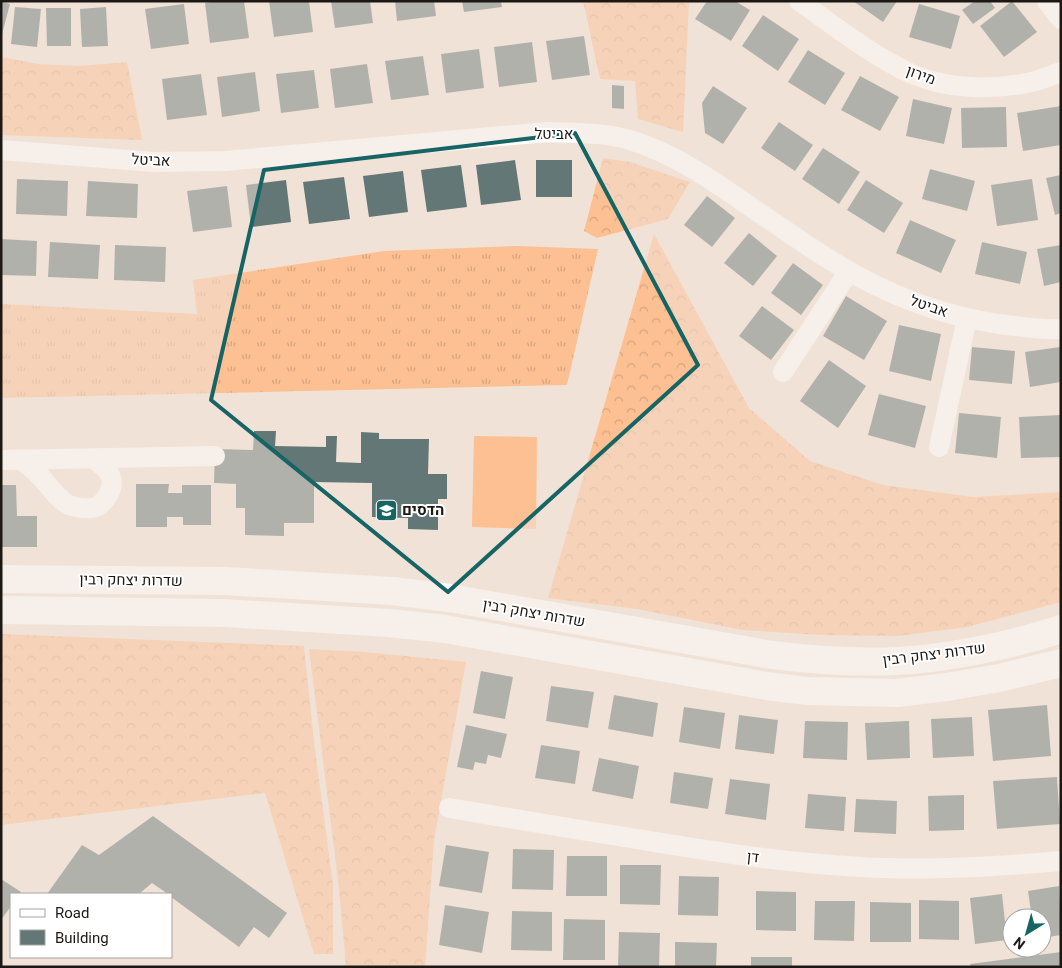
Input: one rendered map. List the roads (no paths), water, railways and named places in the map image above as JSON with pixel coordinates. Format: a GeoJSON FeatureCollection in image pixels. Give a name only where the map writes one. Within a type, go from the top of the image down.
{"type":"FeatureCollection","features":[{"type":"Feature","properties":{"kind":"main road","name":"שדרות יצחק רבין"},"geometry":{"type":"LineString","coordinates":[[1,579],[225,581],[392,591],[450,598],[772,655],[809,659],[896,661],[942,656],[992,647],[1061,629]]}},
{"type":"Feature","properties":{"kind":"main road","name":"שדרות יצחק רבין"},"geometry":{"type":"LineString","coordinates":[[1,610],[224,613],[389,623],[445,630],[767,686],[806,691],[897,693],[927,690],[999,678],[1061,663]]}},
{"type":"Feature","properties":{"kind":"street","name":"מירון"},"geometry":{"type":"LineString","coordinates":[[799,1],[876,54],[912,74],[953,86],[996,87],[1033,82],[1061,72]]}},
{"type":"Feature","properties":{"kind":"street"},"geometry":{"type":"LineString","coordinates":[[1047,1],[1061,20]]}},
{"type":"Feature","properties":{"kind":"street","name":"אביטל"},"geometry":{"type":"LineString","coordinates":[[1,150],[154,162],[225,161],[547,132],[595,134],[631,140],[669,154],[826,258],[877,286],[929,307],[984,323],[1049,330],[1061,329]]}},
{"type":"Feature","properties":{"kind":"street"},"geometry":{"type":"LineString","coordinates":[[783,372],[849,271]]}},
{"type":"Feature","properties":{"kind":"street"},"geometry":{"type":"LineString","coordinates":[[940,446],[967,318]]}},
{"type":"Feature","properties":{"kind":"street"},"geometry":{"type":"LineString","coordinates":[[1,460],[215,456]]}},
{"type":"Feature","properties":{"kind":"street"},"geometry":{"type":"LineString","coordinates":[[22,460],[47,484],[54,494],[67,504],[80,508],[94,508],[105,498],[112,486],[111,476],[104,466],[94,459]]}},
{"type":"Feature","properties":{"kind":"street","name":"דן"},"geometry":{"type":"LineString","coordinates":[[449,808],[738,856],[812,864],[862,868],[920,868],[1002,866],[1061,861]]}},
{"type":"Feature","properties":{"kind":"place","name":"הדסים"},"geometry":{"type":"Point","coordinates":[386,510]}}]}
